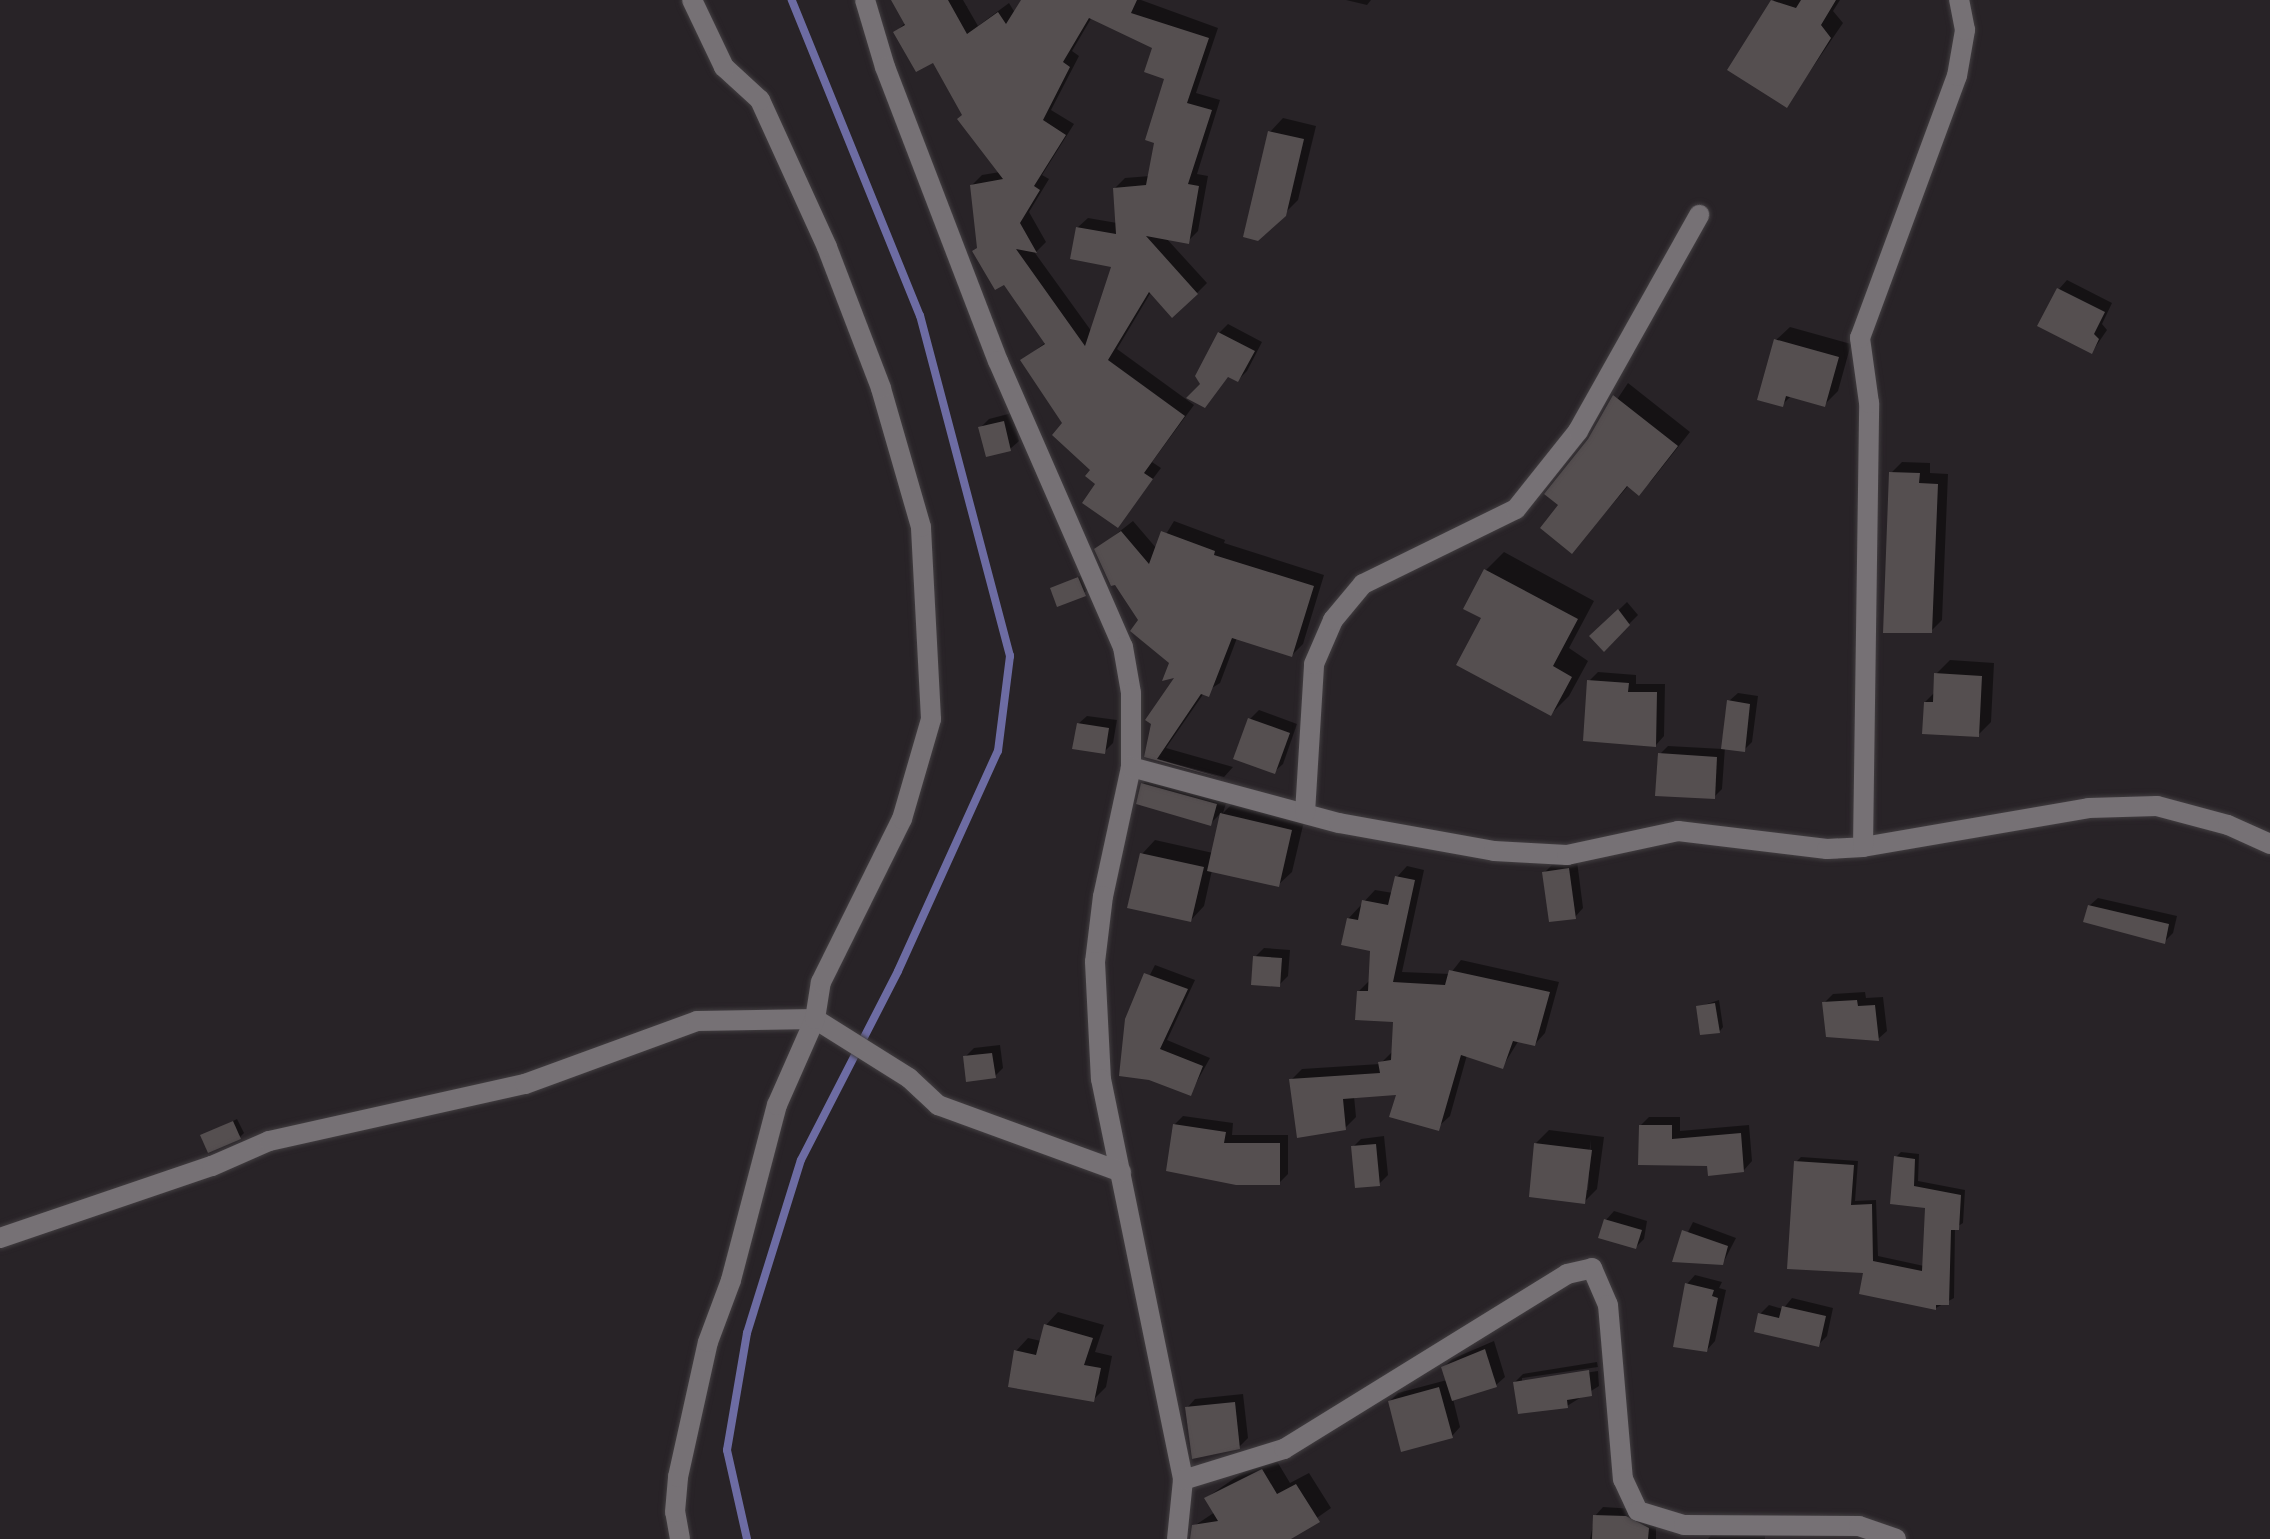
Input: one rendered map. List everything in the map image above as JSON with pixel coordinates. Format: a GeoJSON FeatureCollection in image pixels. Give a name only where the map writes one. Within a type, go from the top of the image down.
{"type":"FeatureCollection","features":[{"type":"Feature","properties":{"kind":"street"},"geometry":{"type":"LineString","coordinates":[[680,1539],[675,1512],[678,1477],[708,1342],[731,1280],[777,1105],[815,1019],[821,982],[902,819],[931,719],[921,527],[881,388],[827,247],[760,100],[724,67],[692,0]]}},
{"type":"Feature","properties":{"kind":"street"},"geometry":{"type":"LineString","coordinates":[[865,0],[885,67],[982,319],[1123,647],[1131,693],[1131,767],[1103,896],[1095,962],[1101,1079],[1183,1480],[1177,1539]]}},
{"type":"Feature","properties":{"kind":"street"},"geometry":{"type":"LineString","coordinates":[[1863,847],[1870,485],[1869,403],[1860,338],[1957,76],[1965,30],[1959,0]]}},
{"type":"Feature","properties":{"kind":"street"},"geometry":{"type":"LineString","coordinates":[[1305,813],[1314,664],[1333,620],[1363,584],[1516,509],[1578,431],[1699,215]]}},
{"type":"Feature","properties":{"kind":"street"},"geometry":{"type":"LineString","coordinates":[[1131,767],[1305,813],[1494,851],[1567,855],[1678,831],[1827,849],[1863,847],[2089,808],[2157,806],[2228,825],[2270,844]]}},
{"type":"Feature","properties":{"kind":"street"},"geometry":{"type":"LineString","coordinates":[[0,1238],[212,1166],[269,1141],[525,1084],[697,1021],[815,1019],[849,1044],[909,1078],[938,1105],[1121,1172]]}},
{"type":"Feature","properties":{"kind":"street"},"geometry":{"type":"LineString","coordinates":[[1183,1480],[1284,1449],[1567,1274],[1592,1268],[1608,1305],[1623,1479],[1638,1511],[1684,1525],[1859,1526],[1896,1539]]}},
{"type":"Feature","properties":{"kind":"building"},"geometry":{"type":"Polygon","coordinates":[[[891,0],[948,0],[967,34],[998,12],[1006,24],[1021,0],[1137,0],[1131,13],[1209,38],[1187,103],[1212,110],[1188,184],[1199,186],[1189,244],[1146,236],[1198,294],[1172,318],[1149,292],[1108,360],[1185,416],[1144,473],[1153,479],[1118,528],[1082,503],[1095,484],[1085,476],[1090,470],[1052,435],[1062,423],[1020,360],[1045,344],[1004,285],[995,290],[972,251],[977,248],[970,185],[1003,179],[957,119],[962,115],[933,63],[916,72],[893,32],[905,25],[891,0]],[[1089,18],[1063,62],[1070,67],[1043,120],[1066,135],[1034,186],[1040,190],[1020,223],[1037,253],[1016,249],[1085,346],[1111,267],[1070,259],[1076,227],[1116,234],[1113,188],[1146,185],[1154,143],[1145,140],[1164,79],[1144,72],[1152,48],[1089,18]]]}},
{"type":"Feature","properties":{"kind":"building"},"geometry":{"type":"Polygon","coordinates":[[[1771,0],[1796,8],[1801,0],[1836,0],[1821,25],[1831,38],[1787,108],[1727,70],[1771,0]]]}},
{"type":"Feature","properties":{"kind":"building"},"geometry":{"type":"Polygon","coordinates":[[[1268,131],[1304,139],[1286,216],[1258,241],[1243,237],[1268,131]]]}},
{"type":"Feature","properties":{"kind":"building"},"geometry":{"type":"Polygon","coordinates":[[[2057,288],[2105,312],[2094,334],[2099,339],[2092,354],[2037,326],[2057,288]]]}},
{"type":"Feature","properties":{"kind":"building"},"geometry":{"type":"Polygon","coordinates":[[[1218,332],[1255,351],[1238,382],[1228,377],[1205,408],[1186,398],[1200,384],[1195,376],[1218,332]]]}},
{"type":"Feature","properties":{"kind":"building"},"geometry":{"type":"Polygon","coordinates":[[[1774,339],[1839,357],[1825,407],[1786,396],[1783,407],[1757,400],[1774,339]]]}},
{"type":"Feature","properties":{"kind":"building"},"geometry":{"type":"Polygon","coordinates":[[[1613,395],[1678,446],[1639,496],[1627,486],[1572,554],[1540,528],[1558,505],[1544,494],[1588,439],[1613,395]]]}},
{"type":"Feature","properties":{"kind":"building"},"geometry":{"type":"Polygon","coordinates":[[[1004,421],[1011,451],[986,457],[978,427],[1004,421]]]}},
{"type":"Feature","properties":{"kind":"building"},"geometry":{"type":"Polygon","coordinates":[[[1889,472],[1920,473],[1919,483],[1938,484],[1932,633],[1883,633],[1889,472]]]}},
{"type":"Feature","properties":{"kind":"building"},"geometry":{"type":"Polygon","coordinates":[[[1121,531],[1149,564],[1161,531],[1215,551],[1214,555],[1314,586],[1292,657],[1232,638],[1209,697],[1201,694],[1157,759],[1225,779],[1144,757],[1151,724],[1145,720],[1174,678],[1162,681],[1169,663],[1130,631],[1138,620],[1115,585],[1111,586],[1094,549],[1121,531]]]}},
{"type":"Feature","properties":{"kind":"building"},"geometry":{"type":"Polygon","coordinates":[[[1484,569],[1578,619],[1553,666],[1572,677],[1551,716],[1456,665],[1481,618],[1463,609],[1484,569]]]}},
{"type":"Feature","properties":{"kind":"building"},"geometry":{"type":"Polygon","coordinates":[[[1078,577],[1086,596],[1057,607],[1050,588],[1078,577]]]}},
{"type":"Feature","properties":{"kind":"building"},"geometry":{"type":"Polygon","coordinates":[[[1618,609],[1630,625],[1604,652],[1589,636],[1618,609]]]}},
{"type":"Feature","properties":{"kind":"building"},"geometry":{"type":"Polygon","coordinates":[[[1934,673],[1982,676],[1979,737],[1922,734],[1924,702],[1933,702],[1934,673]]]}},
{"type":"Feature","properties":{"kind":"building"},"geometry":{"type":"Polygon","coordinates":[[[1587,680],[1629,683],[1628,692],[1657,692],[1656,747],[1583,741],[1587,680]]]}},
{"type":"Feature","properties":{"kind":"building"},"geometry":{"type":"Polygon","coordinates":[[[1727,700],[1750,704],[1745,752],[1721,749],[1727,700]]]}},
{"type":"Feature","properties":{"kind":"building"},"geometry":{"type":"Polygon","coordinates":[[[1248,718],[1290,733],[1275,774],[1233,759],[1248,718]]]}},
{"type":"Feature","properties":{"kind":"building"},"geometry":{"type":"Polygon","coordinates":[[[1077,723],[1109,728],[1105,754],[1072,749],[1077,723]]]}},
{"type":"Feature","properties":{"kind":"building"},"geometry":{"type":"Polygon","coordinates":[[[1658,753],[1717,757],[1715,799],[1655,796],[1658,753]]]}},
{"type":"Feature","properties":{"kind":"building"},"geometry":{"type":"Polygon","coordinates":[[[1141,783],[1217,804],[1211,826],[1136,804],[1141,783]]]}},
{"type":"Feature","properties":{"kind":"building"},"geometry":{"type":"Polygon","coordinates":[[[1220,813],[1292,830],[1279,887],[1207,871],[1220,813]]]}},
{"type":"Feature","properties":{"kind":"building"},"geometry":{"type":"Polygon","coordinates":[[[1140,853],[1204,867],[1191,922],[1127,908],[1140,853]]]}},
{"type":"Feature","properties":{"kind":"building"},"geometry":{"type":"Polygon","coordinates":[[[1569,868],[1576,919],[1549,922],[1542,872],[1569,868]]]}},
{"type":"Feature","properties":{"kind":"building"},"geometry":{"type":"Polygon","coordinates":[[[1395,876],[1415,880],[1393,982],[1445,985],[1449,970],[1550,992],[1535,1046],[1513,1041],[1503,1069],[1461,1055],[1439,1131],[1389,1117],[1396,1095],[1343,1099],[1346,1130],[1297,1138],[1289,1079],[1380,1073],[1378,1062],[1391,1060],[1393,1022],[1355,1020],[1357,991],[1368,991],[1370,951],[1341,945],[1347,918],[1358,920],[1362,900],[1388,905],[1395,876]]]}},
{"type":"Feature","properties":{"kind":"building"},"geometry":{"type":"Polygon","coordinates":[[[2088,905],[2169,924],[2165,944],[2083,922],[2088,905]]]}},
{"type":"Feature","properties":{"kind":"building"},"geometry":{"type":"Polygon","coordinates":[[[1253,956],[1282,958],[1280,987],[1251,985],[1253,956]]]}},
{"type":"Feature","properties":{"kind":"building"},"geometry":{"type":"Polygon","coordinates":[[[1144,973],[1188,989],[1160,1049],[1203,1066],[1191,1096],[1149,1080],[1119,1076],[1125,1019],[1144,973]]]}},
{"type":"Feature","properties":{"kind":"building"},"geometry":{"type":"Polygon","coordinates":[[[1857,1000],[1858,1006],[1875,1005],[1879,1041],[1826,1037],[1822,1002],[1857,1000]]]}},
{"type":"Feature","properties":{"kind":"building"},"geometry":{"type":"Polygon","coordinates":[[[1715,1003],[1720,1033],[1700,1035],[1696,1006],[1715,1003]]]}},
{"type":"Feature","properties":{"kind":"building"},"geometry":{"type":"Polygon","coordinates":[[[992,1053],[996,1078],[966,1082],[963,1056],[992,1053]]]}},
{"type":"Feature","properties":{"kind":"building"},"geometry":{"type":"Polygon","coordinates":[[[233,1121],[241,1139],[208,1153],[200,1135],[233,1121]]]}},
{"type":"Feature","properties":{"kind":"building"},"geometry":{"type":"Polygon","coordinates":[[[1173,1124],[1226,1132],[1224,1143],[1280,1143],[1280,1185],[1236,1185],[1166,1171],[1173,1124]]]}},
{"type":"Feature","properties":{"kind":"building"},"geometry":{"type":"Polygon","coordinates":[[[1639,1125],[1672,1125],[1672,1139],[1741,1133],[1744,1172],[1708,1176],[1707,1166],[1638,1165],[1639,1125]]]}},
{"type":"Feature","properties":{"kind":"building"},"geometry":{"type":"Polygon","coordinates":[[[1534,1143],[1592,1150],[1585,1204],[1529,1197],[1534,1143]]]}},
{"type":"Feature","properties":{"kind":"building"},"geometry":{"type":"Polygon","coordinates":[[[1376,1144],[1380,1186],[1355,1188],[1351,1146],[1376,1144]]]}},
{"type":"Feature","properties":{"kind":"building"},"geometry":{"type":"Polygon","coordinates":[[[1894,1156],[1915,1159],[1914,1186],[1961,1195],[1959,1230],[1951,1230],[1949,1305],[1936,1305],[1936,1310],[1859,1294],[1863,1273],[1787,1269],[1794,1161],[1854,1165],[1851,1205],[1872,1204],[1873,1261],[1922,1271],[1925,1208],[1890,1204],[1894,1156]]]}},
{"type":"Feature","properties":{"kind":"building"},"geometry":{"type":"Polygon","coordinates":[[[1604,1219],[1642,1230],[1636,1249],[1598,1238],[1604,1219]]]}},
{"type":"Feature","properties":{"kind":"building"},"geometry":{"type":"Polygon","coordinates":[[[1682,1230],[1728,1246],[1723,1265],[1672,1262],[1682,1230]]]}},
{"type":"Feature","properties":{"kind":"building"},"geometry":{"type":"Polygon","coordinates":[[[1685,1283],[1714,1290],[1712,1296],[1718,1298],[1707,1352],[1673,1347],[1685,1283]]]}},
{"type":"Feature","properties":{"kind":"building"},"geometry":{"type":"Polygon","coordinates":[[[1782,1306],[1826,1316],[1819,1347],[1754,1332],[1758,1313],[1779,1318],[1782,1306]]]}},
{"type":"Feature","properties":{"kind":"building"},"geometry":{"type":"Polygon","coordinates":[[[1044,1324],[1093,1338],[1084,1365],[1101,1368],[1094,1402],[1008,1387],[1014,1350],[1036,1355],[1044,1324]]]}},
{"type":"Feature","properties":{"kind":"building"},"geometry":{"type":"Polygon","coordinates":[[[1485,1349],[1497,1387],[1452,1401],[1441,1367],[1485,1349]]]}},
{"type":"Feature","properties":{"kind":"building"},"geometry":{"type":"Polygon","coordinates":[[[1589,1370],[1592,1396],[1567,1400],[1568,1408],[1518,1414],[1513,1382],[1589,1370]]]}},
{"type":"Feature","properties":{"kind":"building"},"geometry":{"type":"Polygon","coordinates":[[[1439,1387],[1453,1438],[1401,1452],[1388,1401],[1439,1387]]]}},
{"type":"Feature","properties":{"kind":"building"},"geometry":{"type":"Polygon","coordinates":[[[1235,1402],[1240,1449],[1192,1459],[1185,1407],[1235,1402]]]}},
{"type":"Feature","properties":{"kind":"building"},"geometry":{"type":"Polygon","coordinates":[[[1262,1469],[1277,1494],[1296,1484],[1320,1522],[1291,1539],[1190,1539],[1192,1525],[1218,1521],[1204,1498],[1262,1469]]]}},
{"type":"Feature","properties":{"kind":"building"},"geometry":{"type":"Polygon","coordinates":[[[1593,1515],[1626,1516],[1649,1528],[1648,1539],[1592,1539],[1593,1515]]]}},
{"type":"Feature","properties":{"kind":"waterway"},"geometry":{"type":"LineString","coordinates":[[747,1539],[727,1450],[747,1333],[801,1160],[898,971],[998,751],[1010,656],[920,316],[792,0]]}}]}
